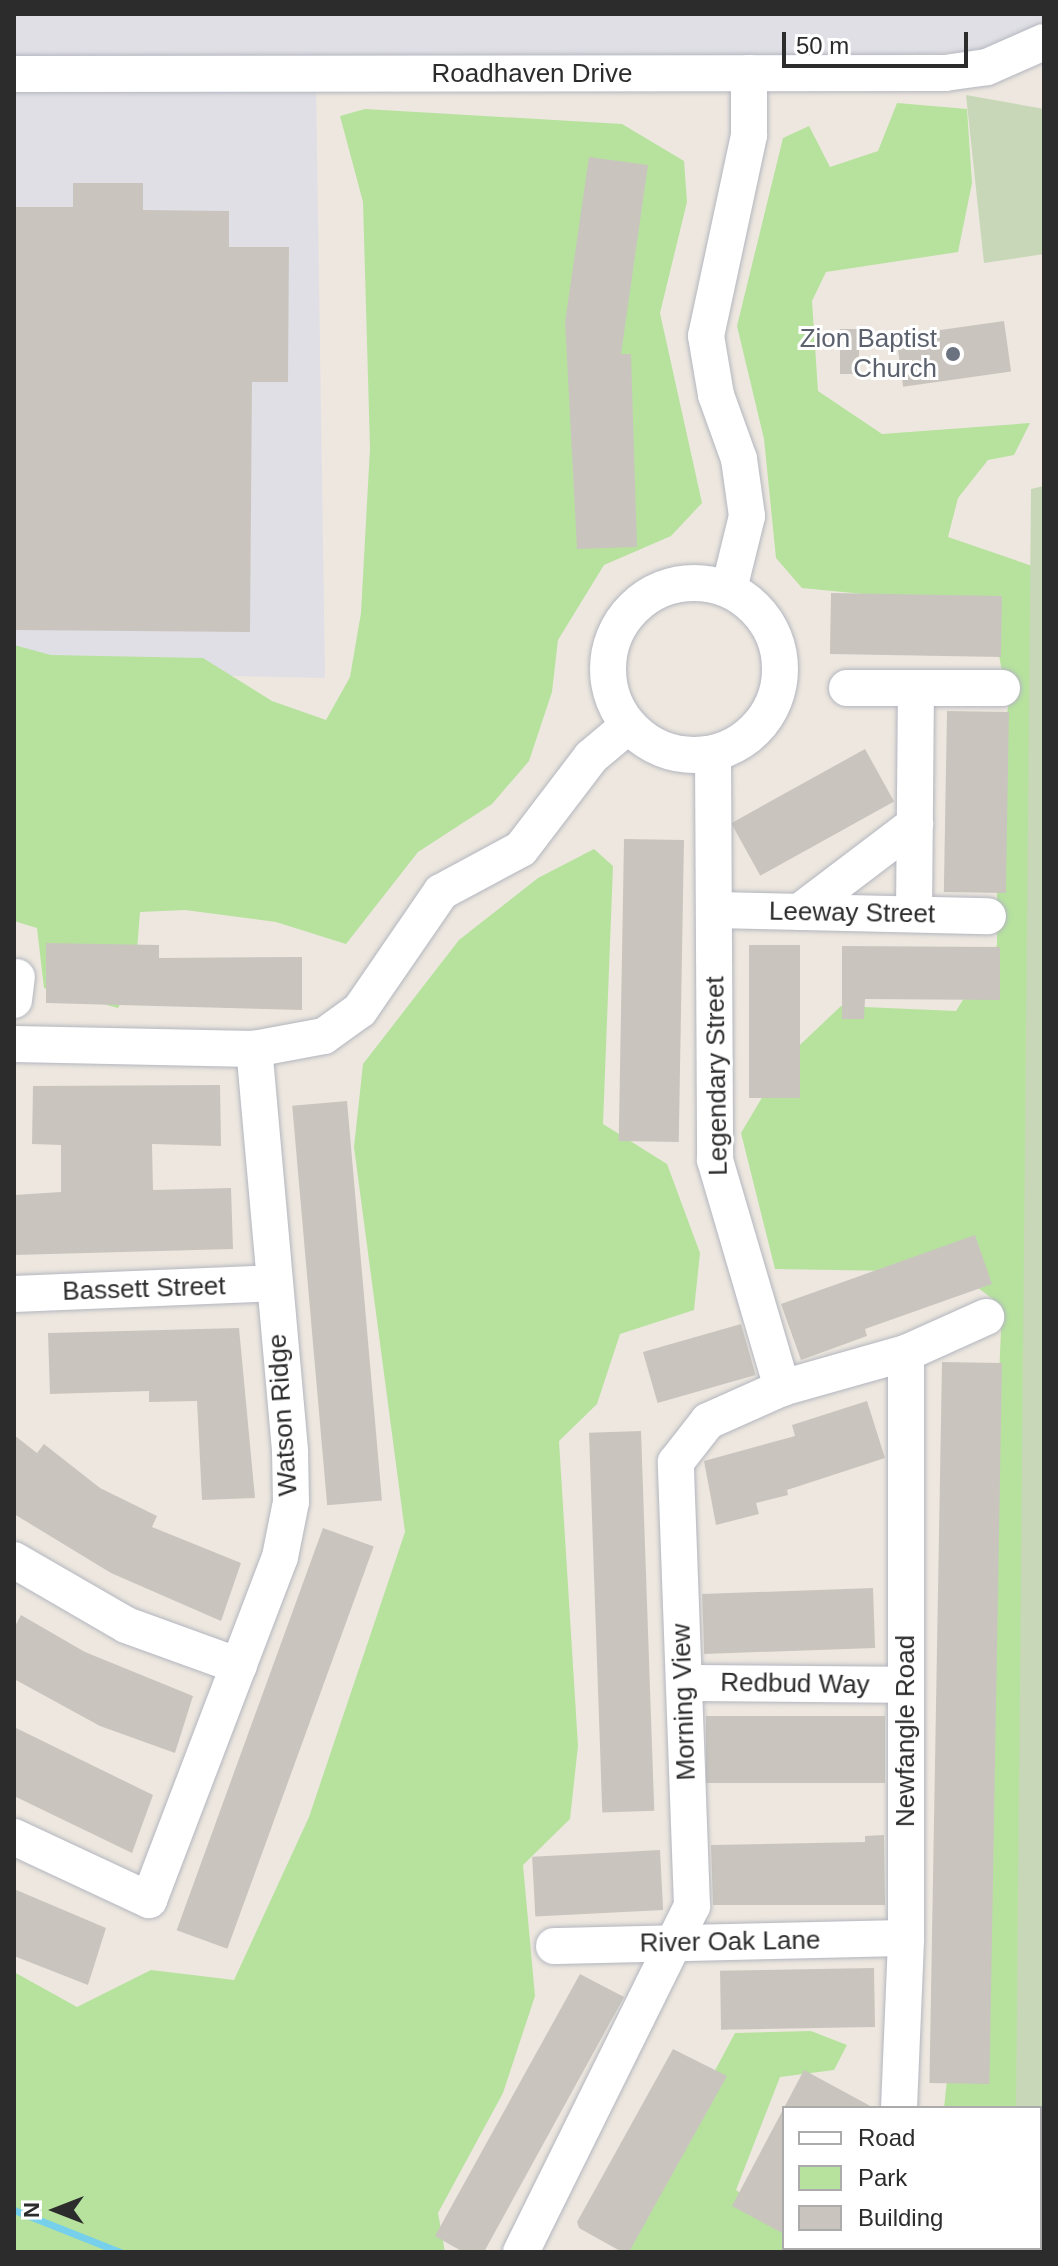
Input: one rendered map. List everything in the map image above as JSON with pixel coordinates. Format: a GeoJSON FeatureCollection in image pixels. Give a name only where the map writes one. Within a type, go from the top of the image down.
{"type":"FeatureCollection","features":[{"type":"Feature","properties":{"kind":"street","name":"Roadhaven Drive"},"geometry":{"type":"LineString","coordinates":[[14,74],[945,73],[987,67],[1044,42]]}},
{"type":"Feature","properties":{"kind":"street"},"geometry":{"type":"LineString","coordinates":[[729,589],[747,516],[739,459],[716,395],[706,336],[749,135],[749,73]]}},
{"type":"Feature","properties":{"kind":"street"},"geometry":{"type":"LineString","coordinates":[[701,582],[729,589],[769,625],[780,678],[759,727],[713,754],[666,752],[628,726],[607,672],[611,643],[624,617],[645,597],[672,585],[701,582]]}},
{"type":"Feature","properties":{"kind":"street"},"geometry":{"type":"LineString","coordinates":[[847,688],[1002,688]]}},
{"type":"Feature","properties":{"kind":"street"},"geometry":{"type":"LineString","coordinates":[[914,914],[916,688]]}},
{"type":"Feature","properties":{"kind":"street"},"geometry":{"type":"LineString","coordinates":[[14,1044],[254,1049],[324,1036],[342,1026],[360,1010],[441,892],[521,849],[591,757],[628,726]]}},
{"type":"Feature","properties":{"kind":"street","name":"Legendary Street"},"geometry":{"type":"LineString","coordinates":[[713,754],[715,1160],[782,1388]]}},
{"type":"Feature","properties":{"kind":"street"},"geometry":{"type":"LineString","coordinates":[[799,912],[915,824]]}},
{"type":"Feature","properties":{"kind":"street","name":"Leeway Street"},"geometry":{"type":"LineString","coordinates":[[716,910],[988,916]]}},
{"type":"Feature","properties":{"kind":"street","name":"Watson Ridge"},"geometry":{"type":"LineString","coordinates":[[14,1837],[149,1900],[280,1557],[291,1502],[254,1049]]}},
{"type":"Feature","properties":{"kind":"street","name":"Bassett Street"},"geometry":{"type":"LineString","coordinates":[[14,1294],[273,1283]]}},
{"type":"Feature","properties":{"kind":"street","name":"Morning View"},"geometry":{"type":"LineString","coordinates":[[521,2252],[677,1944],[692,1906],[676,1462],[708,1421],[782,1388],[906,1353],[986,1317]]}},
{"type":"Feature","properties":{"kind":"street","name":"Newfangle Road"},"geometry":{"type":"LineString","coordinates":[[899,2106],[906,1938],[906,1353]]}},
{"type":"Feature","properties":{"kind":"street"},"geometry":{"type":"LineString","coordinates":[[14,1560],[126,1625],[239,1666]]}},
{"type":"Feature","properties":{"kind":"street","name":"Redbud Way"},"geometry":{"type":"LineString","coordinates":[[684,1683],[906,1685]]}},
{"type":"Feature","properties":{"kind":"street","name":"River Oak Lane"},"geometry":{"type":"LineString","coordinates":[[554,1946],[906,1938]]}},
{"type":"Feature","properties":{"kind":"shaded area"},"geometry":{"type":"Polygon","coordinates":[[[14,14],[1044,14],[1044,48],[316,81],[325,678],[14,671],[14,14]]]}},
{"type":"Feature","properties":{"kind":"green space"},"geometry":{"type":"Polygon","coordinates":[[[966,95],[1044,109],[1044,254],[984,263],[966,95]]]}},
{"type":"Feature","properties":{"kind":"green space"},"geometry":{"type":"Polygon","coordinates":[[[897,103],[967,109],[972,183],[958,252],[826,272],[812,301],[818,391],[882,434],[1030,423],[1014,455],[988,460],[958,498],[948,537],[1038,568],[1044,1726],[1032,1819],[1016,2106],[944,2106],[984,1733],[1002,1306],[957,1272],[775,1269],[741,1133],[785,1059],[841,1006],[956,1011],[997,945],[997,779],[1008,707],[994,626],[935,601],[802,588],[776,558],[764,439],[737,326],[783,138],[809,126],[830,167],[878,151],[897,103]]]}},
{"type":"Feature","properties":{"kind":"green space"},"geometry":{"type":"Polygon","coordinates":[[[365,109],[622,124],[684,161],[687,202],[660,313],[702,503],[671,536],[604,565],[558,640],[552,692],[529,761],[492,804],[418,852],[346,944],[276,922],[185,910],[140,912],[135,975],[118,1008],[44,988],[37,928],[14,921],[14,645],[51,655],[203,658],[272,701],[326,720],[350,677],[361,613],[370,448],[363,202],[340,116],[365,109]]]}},
{"type":"Feature","properties":{"kind":"green space"},"geometry":{"type":"Polygon","coordinates":[[[1044,486],[1044,2252],[1015,2252],[1042,2250],[1042,2106],[1016,2106],[1031,489],[1044,486]]]}},
{"type":"Feature","properties":{"kind":"green space"},"geometry":{"type":"Polygon","coordinates":[[[594,849],[613,866],[603,1124],[667,1164],[700,1253],[694,1310],[620,1334],[597,1404],[559,1441],[578,1746],[570,1819],[523,1865],[535,1996],[503,2093],[438,2213],[445,2252],[14,2252],[14,1972],[77,2007],[151,1970],[234,1980],[309,1817],[405,1532],[354,1147],[363,1064],[459,940],[538,878],[594,849]]]}},
{"type":"Feature","properties":{"kind":"green space"},"geometry":{"type":"Polygon","coordinates":[[[811,2031],[847,2045],[834,2070],[780,2077],[736,2190],[782,2221],[782,2250],[788,2252],[618,2252],[735,2033],[811,2031]]]}},
{"type":"Feature","properties":{"kind":"building"},"geometry":{"type":"Polygon","coordinates":[[[589,157],[648,165],[621,354],[631,354],[637,547],[577,549],[565,322],[589,157]]]}},
{"type":"Feature","properties":{"kind":"building"},"geometry":{"type":"Polygon","coordinates":[[[73,183],[143,183],[143,210],[229,211],[229,247],[289,247],[288,382],[252,382],[250,632],[14,630],[14,207],[73,207],[73,183]]]}},
{"type":"Feature","properties":{"kind":"building","name":"Zion Baptist Church"},"geometry":{"type":"Polygon","coordinates":[[[1004,321],[1011,372],[903,387],[896,336],[1004,321]]]}},
{"type":"Feature","properties":{"kind":"building"},"geometry":{"type":"Polygon","coordinates":[[[840,329],[859,329],[859,374],[840,374],[840,329]]]}},
{"type":"Feature","properties":{"kind":"building"},"geometry":{"type":"Polygon","coordinates":[[[831,593],[1002,596],[1001,657],[830,654],[831,593]]]}},
{"type":"Feature","properties":{"kind":"building"},"geometry":{"type":"Polygon","coordinates":[[[947,711],[1009,712],[1006,893],[944,892],[947,711]]]}},
{"type":"Feature","properties":{"kind":"building"},"geometry":{"type":"Polygon","coordinates":[[[865,749],[894,801],[760,876],[731,823],[865,749]]]}},
{"type":"Feature","properties":{"kind":"building"},"geometry":{"type":"Polygon","coordinates":[[[624,839],[684,840],[679,1142],[619,1141],[624,839]]]}},
{"type":"Feature","properties":{"kind":"building"},"geometry":{"type":"Polygon","coordinates":[[[46,943],[159,945],[159,958],[302,957],[302,1010],[46,1003],[46,943]]]}},
{"type":"Feature","properties":{"kind":"building"},"geometry":{"type":"Polygon","coordinates":[[[749,945],[800,945],[800,1098],[749,1098],[749,945]]]}},
{"type":"Feature","properties":{"kind":"building"},"geometry":{"type":"Polygon","coordinates":[[[842,946],[1000,947],[1000,1000],[865,999],[864,1019],[842,1019],[842,946]]]}},
{"type":"Feature","properties":{"kind":"building"},"geometry":{"type":"Polygon","coordinates":[[[220,1085],[221,1146],[152,1144],[153,1190],[231,1188],[233,1249],[14,1255],[14,1195],[61,1192],[61,1145],[32,1144],[33,1086],[220,1085]]]}},
{"type":"Feature","properties":{"kind":"building"},"geometry":{"type":"Polygon","coordinates":[[[347,1101],[382,1500],[327,1505],[292,1106],[347,1101]]]}},
{"type":"Feature","properties":{"kind":"building"},"geometry":{"type":"Polygon","coordinates":[[[975,1235],[992,1284],[865,1329],[867,1336],[801,1360],[781,1304],[975,1235]]]}},
{"type":"Feature","properties":{"kind":"building"},"geometry":{"type":"Polygon","coordinates":[[[741,1324],[756,1375],[658,1403],[643,1352],[741,1324]]]}},
{"type":"Feature","properties":{"kind":"building"},"geometry":{"type":"Polygon","coordinates":[[[239,1328],[255,1498],[202,1500],[197,1401],[149,1402],[149,1391],[50,1394],[48,1333],[239,1328]]]}},
{"type":"Feature","properties":{"kind":"building"},"geometry":{"type":"Polygon","coordinates":[[[942,1362],[1002,1363],[989,2084],[929,2083],[942,1362]]]}},
{"type":"Feature","properties":{"kind":"building"},"geometry":{"type":"Polygon","coordinates":[[[867,1401],[885,1458],[787,1490],[788,1495],[756,1503],[759,1514],[716,1525],[704,1461],[795,1436],[792,1425],[867,1401]]]}},
{"type":"Feature","properties":{"kind":"building"},"geometry":{"type":"Polygon","coordinates":[[[641,1431],[654,1811],[602,1813],[589,1433],[641,1431]]]}},
{"type":"Feature","properties":{"kind":"building"},"geometry":{"type":"Polygon","coordinates":[[[14,1435],[37,1453],[44,1444],[100,1488],[157,1516],[152,1527],[241,1563],[221,1621],[111,1573],[14,1514],[14,1435]]]}},
{"type":"Feature","properties":{"kind":"building"},"geometry":{"type":"Polygon","coordinates":[[[323,1528],[374,1546],[227,1949],[177,1930],[323,1528]]]}},
{"type":"Feature","properties":{"kind":"building"},"geometry":{"type":"Polygon","coordinates":[[[873,1588],[875,1648],[704,1654],[702,1594],[873,1588]]]}},
{"type":"Feature","properties":{"kind":"building"},"geometry":{"type":"Polygon","coordinates":[[[21,1615],[85,1652],[193,1696],[175,1753],[100,1726],[14,1679],[14,1628],[21,1615]]]}},
{"type":"Feature","properties":{"kind":"building"},"geometry":{"type":"Polygon","coordinates":[[[706,1716],[885,1716],[885,1783],[706,1783],[706,1716]]]}},
{"type":"Feature","properties":{"kind":"building"},"geometry":{"type":"Polygon","coordinates":[[[14,1727],[153,1795],[132,1853],[14,1796],[14,1727]]]}},
{"type":"Feature","properties":{"kind":"building"},"geometry":{"type":"Polygon","coordinates":[[[884,1835],[885,1905],[713,1905],[711,1845],[865,1842],[865,1836],[884,1835]]]}},
{"type":"Feature","properties":{"kind":"building"},"geometry":{"type":"Polygon","coordinates":[[[660,1850],[663,1910],[535,1917],[532,1857],[660,1850]]]}},
{"type":"Feature","properties":{"kind":"building"},"geometry":{"type":"Polygon","coordinates":[[[14,1889],[106,1928],[88,1985],[14,1956],[14,1889]]]}},
{"type":"Feature","properties":{"kind":"building"},"geometry":{"type":"Polygon","coordinates":[[[874,1968],[875,2027],[721,2030],[720,1971],[874,1968]]]}},
{"type":"Feature","properties":{"kind":"building"},"geometry":{"type":"Polygon","coordinates":[[[580,1974],[624,1997],[484,2252],[463,2252],[435,2236],[580,1974]]]}},
{"type":"Feature","properties":{"kind":"building"},"geometry":{"type":"Polygon","coordinates":[[[673,2049],[727,2076],[629,2252],[622,2252],[579,2228],[577,2222],[673,2049]]]}},
{"type":"Feature","properties":{"kind":"building"},"geometry":{"type":"Polygon","coordinates":[[[804,2070],[870,2106],[785,2106],[804,2070]]]}},
{"type":"Feature","properties":{"kind":"building"},"geometry":{"type":"Polygon","coordinates":[[[782,2112],[782,2233],[732,2206],[782,2112]]]}},
{"type":"Feature","properties":{"kind":"waterway"},"geometry":{"type":"LineString","coordinates":[[14,2210],[120,2252]]}},
{"type":"Feature","properties":{"kind":"place","name":"Zion Baptist Church"},"geometry":{"type":"Point","coordinates":[953,354]}}]}
